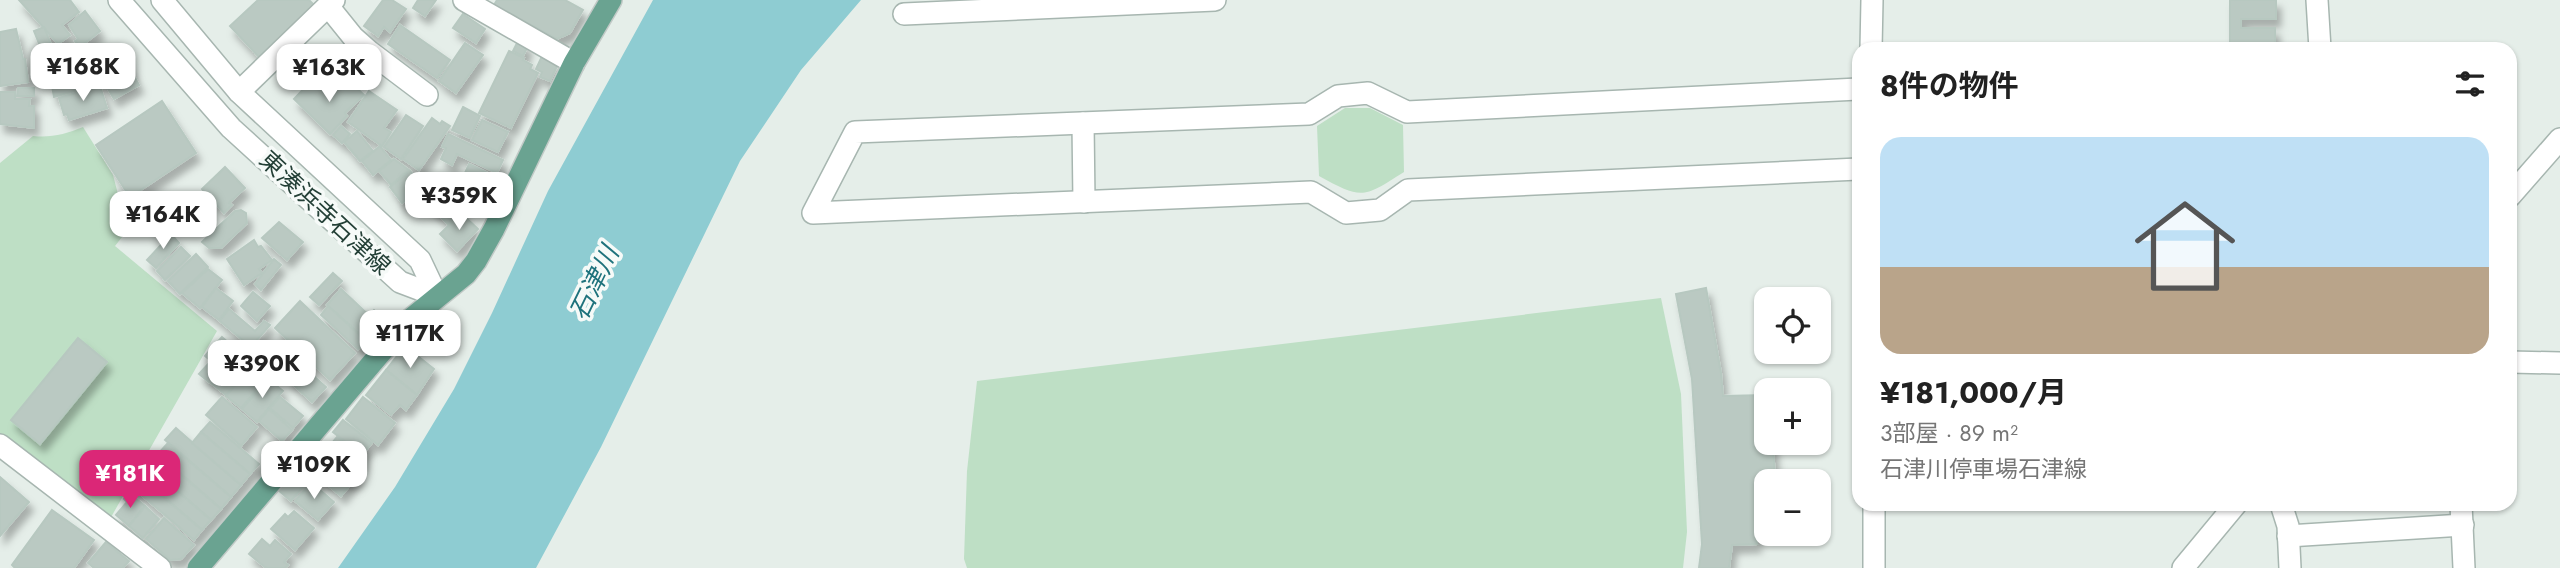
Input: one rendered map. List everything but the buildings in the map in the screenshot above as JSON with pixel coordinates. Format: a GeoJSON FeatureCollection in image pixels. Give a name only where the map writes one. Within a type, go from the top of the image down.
{"type":"FeatureCollection","features":[{"type":"Feature","properties":{"kind":"main road"},"geometry":{"type":"LineString","coordinates":[[198,568],[407,321],[466,274],[476,261],[494,229],[538,132],[611,0]]}},
{"type":"Feature","properties":{"kind":"street","name":"東湊浜寺石津線"},"geometry":{"type":"LineString","coordinates":[[119,0],[232,128],[400,282],[437,296]]}},
{"type":"Feature","properties":{"kind":"street","name":"東湊浜寺石津線"},"geometry":{"type":"LineString","coordinates":[[162,0],[239,92],[420,260],[437,296]]}},
{"type":"Feature","properties":{"kind":"street"},"geometry":{"type":"LineString","coordinates":[[464,0],[574,63]]}},
{"type":"Feature","properties":{"kind":"street"},"geometry":{"type":"LineString","coordinates":[[904,13],[1025,5],[1215,0]]}},
{"type":"Feature","properties":{"kind":"street"},"geometry":{"type":"LineString","coordinates":[[1871,42],[1872,0]]}},
{"type":"Feature","properties":{"kind":"street"},"geometry":{"type":"LineString","coordinates":[[2317,0],[2320,42]]}},
{"type":"Feature","properties":{"kind":"street"},"geometry":{"type":"LineString","coordinates":[[239,92],[331,3],[353,37],[427,95]]}},
{"type":"Feature","properties":{"kind":"street"},"geometry":{"type":"LineString","coordinates":[[1852,89],[1407,111],[1368,93],[1338,96],[1309,114],[855,132],[813,213],[1311,192],[1346,213],[1380,209],[1408,190],[1852,169]]}},
{"type":"Feature","properties":{"kind":"street"},"geometry":{"type":"LineString","coordinates":[[1083,123],[1084,202]]}},
{"type":"Feature","properties":{"kind":"street"},"geometry":{"type":"LineString","coordinates":[[2517,188],[2560,139]]}},
{"type":"Feature","properties":{"kind":"street"},"geometry":{"type":"LineString","coordinates":[[2517,362],[2560,363]]}},
{"type":"Feature","properties":{"kind":"street"},"geometry":{"type":"LineString","coordinates":[[0,445],[160,568]]}},
{"type":"Feature","properties":{"kind":"street"},"geometry":{"type":"LineString","coordinates":[[1874,511],[1874,568]]}},
{"type":"Feature","properties":{"kind":"street"},"geometry":{"type":"LineString","coordinates":[[2183,568],[2230,511]]}},
{"type":"Feature","properties":{"kind":"street"},"geometry":{"type":"LineString","coordinates":[[2283,511],[2288,526],[2290,568]]}},
{"type":"Feature","properties":{"kind":"street"},"geometry":{"type":"LineString","coordinates":[[2288,536],[2462,515],[2464,568]]}},
{"type":"Feature","properties":{"kind":"green space"},"geometry":{"type":"Polygon","coordinates":[[[1345,108],[1370,108],[1403,125],[1404,172],[1380,187],[1363,193],[1345,189],[1319,176],[1317,126],[1345,108]]]}},
{"type":"Feature","properties":{"kind":"green space"},"geometry":{"type":"Polygon","coordinates":[[[83,127],[113,175],[120,202],[133,223],[115,246],[217,331],[110,519],[0,437],[0,163],[33,136],[58,135],[83,127]]]}},
{"type":"Feature","properties":{"kind":"green space"},"geometry":{"type":"Polygon","coordinates":[[[1661,298],[1681,394],[1687,532],[1683,568],[967,568],[964,559],[967,471],[977,381],[1661,298]]]}},
{"type":"Feature","properties":{"kind":"water","name":"石津川"},"geometry":{"type":"Polygon","coordinates":[[[653,0],[861,0],[801,70],[740,161],[601,447],[536,568],[338,568],[395,487],[454,389],[548,191],[653,0]]]}}]}
